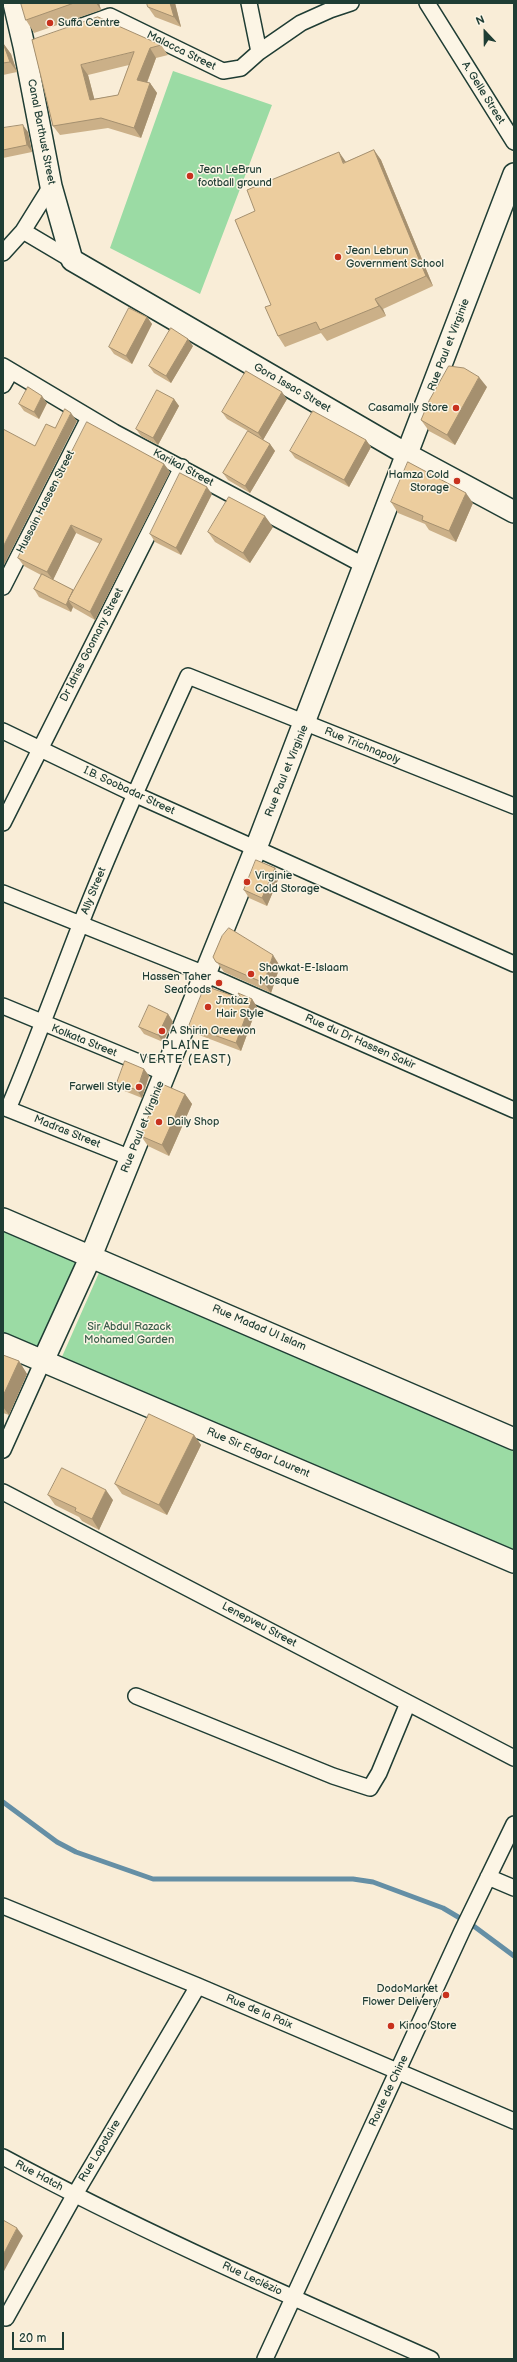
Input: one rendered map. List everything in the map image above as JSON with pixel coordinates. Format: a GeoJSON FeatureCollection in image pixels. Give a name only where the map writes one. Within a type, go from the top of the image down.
{"type":"FeatureCollection","features":[{"type":"Feature","properties":{"kind":"street","name":"Canal Barthust Street"},"geometry":{"type":"LineString","coordinates":[[14,3],[31,44],[51,186],[72,260]]}},
{"type":"Feature","properties":{"kind":"street"},"geometry":{"type":"LineString","coordinates":[[249,3],[259,52]]}},
{"type":"Feature","properties":{"kind":"street","name":"Malacca Street"},"geometry":{"type":"LineString","coordinates":[[67,31],[108,10],[223,71],[242,68],[259,52],[301,23],[330,10],[351,3]]}},
{"type":"Feature","properties":{"kind":"street","name":"A. Gelle Street"},"geometry":{"type":"LineString","coordinates":[[427,3],[514,142]]}},
{"type":"Feature","properties":{"kind":"street","name":"Rue Paul et Virginie"},"geometry":{"type":"LineString","coordinates":[[43,1361],[91,1256],[256,848],[366,566],[514,174]]}},
{"type":"Feature","properties":{"kind":"street"},"geometry":{"type":"LineString","coordinates":[[3,254],[23,231],[51,186]]}},
{"type":"Feature","properties":{"kind":"street"},"geometry":{"type":"LineString","coordinates":[[23,231],[72,260]]}},
{"type":"Feature","properties":{"kind":"street","name":"Gora Issac Street"},"geometry":{"type":"LineString","coordinates":[[72,260],[408,455],[514,512]]}},
{"type":"Feature","properties":{"kind":"street"},"geometry":{"type":"LineString","coordinates":[[3,385],[7,369]]}},
{"type":"Feature","properties":{"kind":"street","name":"Karikal Street"},"geometry":{"type":"LineString","coordinates":[[7,369],[89,418],[366,566]]}},
{"type":"Feature","properties":{"kind":"street","name":"Hussain Hassen Street"},"geometry":{"type":"LineString","coordinates":[[3,587],[89,418]]}},
{"type":"Feature","properties":{"kind":"street","name":"Dr Idriss Goomany Street"},"geometry":{"type":"LineString","coordinates":[[3,823],[182,467]]}},
{"type":"Feature","properties":{"kind":"street","name":"Rue Trichnapoly"},"geometry":{"type":"LineString","coordinates":[[188,676],[305,724],[514,806]]}},
{"type":"Feature","properties":{"kind":"street","name":"Ally Street"},"geometry":{"type":"LineString","coordinates":[[6,1108],[44,1024],[81,923],[134,794],[188,676]]}},
{"type":"Feature","properties":{"kind":"street","name":"I.B. Soobadar Street"},"geometry":{"type":"LineString","coordinates":[[3,731],[134,794],[514,964]]}},
{"type":"Feature","properties":{"kind":"street","name":"Rue du Dr Hassen Sakir"},"geometry":{"type":"LineString","coordinates":[[3,893],[205,974],[514,1110]]}},
{"type":"Feature","properties":{"kind":"street","name":"Kolkata Street"},"geometry":{"type":"LineString","coordinates":[[3,1006],[165,1074]]}},
{"type":"Feature","properties":{"kind":"street","name":"Madras Street"},"geometry":{"type":"LineString","coordinates":[[6,1108],[131,1158]]}},
{"type":"Feature","properties":{"kind":"street","name":"Rue Madad Ul Islam"},"geometry":{"type":"LineString","coordinates":[[3,1219],[514,1439]]}},
{"type":"Feature","properties":{"kind":"street","name":"Rue Sir Edgar Laurent"},"geometry":{"type":"LineString","coordinates":[[3,1344],[514,1562]]}},
{"type":"Feature","properties":{"kind":"street"},"geometry":{"type":"LineString","coordinates":[[3,1450],[43,1361]]}},
{"type":"Feature","properties":{"kind":"street","name":"Lenepveu Street"},"geometry":{"type":"LineString","coordinates":[[3,1492],[514,1758]]}},
{"type":"Feature","properties":{"kind":"street"},"geometry":{"type":"LineString","coordinates":[[136,1696],[333,1776],[370,1788],[379,1773],[408,1703]]}},
{"type":"Feature","properties":{"kind":"street","name":"Route de Chine"},"geometry":{"type":"LineString","coordinates":[[265,2359],[462,1931],[514,1824]]}},
{"type":"Feature","properties":{"kind":"street"},"geometry":{"type":"LineString","coordinates":[[488,1878],[514,1888]]}},
{"type":"Feature","properties":{"kind":"street","name":"Rue de la Paix"},"geometry":{"type":"LineString","coordinates":[[3,1906],[198,1986],[514,2121]]}},
{"type":"Feature","properties":{"kind":"street","name":"Rue Lapotaire"},"geometry":{"type":"LineString","coordinates":[[5,2317],[74,2196],[198,1986]]}},
{"type":"Feature","properties":{"kind":"street","name":"Rue Hatch"},"geometry":{"type":"LineString","coordinates":[[3,2157],[74,2196]]}},
{"type":"Feature","properties":{"kind":"street","name":"Rue Leclézio"},"geometry":{"type":"LineString","coordinates":[[74,2196],[293,2298],[431,2359]]}},
{"type":"Feature","properties":{"kind":"green space","name":"Jean LeBrun football ground"},"geometry":{"type":"Polygon","coordinates":[[[173,71],[272,105],[200,294],[110,248],[173,71]]]}},
{"type":"Feature","properties":{"kind":"green space"},"geometry":{"type":"Polygon","coordinates":[[[3,1229],[83,1263],[42,1357],[3,1340],[3,1229]]]}},
{"type":"Feature","properties":{"kind":"green space","name":"Sir Abdul Razack Mohamed Garden"},"geometry":{"type":"Polygon","coordinates":[[[102,1266],[514,1446],[514,1550],[61,1359],[102,1266]]]}},
{"type":"Feature","properties":{"kind":"building"},"geometry":{"type":"Polygon","coordinates":[[[21,3],[74,3],[26,20],[21,3]]]}},
{"type":"Feature","properties":{"kind":"building"},"geometry":{"type":"Polygon","coordinates":[[[147,3],[170,3],[174,17],[148,7],[147,3]]]}},
{"type":"Feature","properties":{"kind":"building"},"geometry":{"type":"Polygon","coordinates":[[[98,17],[161,45],[150,48],[137,80],[150,83],[134,128],[101,118],[53,126],[32,40],[98,17]],[[134,52],[81,65],[90,100],[118,95],[134,52]]]}},
{"type":"Feature","properties":{"kind":"building"},"geometry":{"type":"Polygon","coordinates":[[[3,43],[10,62],[3,63],[3,43]]]}},
{"type":"Feature","properties":{"kind":"building"},"geometry":{"type":"Polygon","coordinates":[[[23,125],[27,145],[3,150],[3,128],[23,125]]]}},
{"type":"Feature","properties":{"kind":"building","name":"Jean Lebrun Government School"},"geometry":{"type":"Polygon","coordinates":[[[374,150],[426,276],[375,299],[379,306],[320,330],[316,322],[278,336],[265,307],[271,305],[235,220],[255,211],[247,190],[339,152],[343,163],[374,150]]]}},
{"type":"Feature","properties":{"kind":"building"},"geometry":{"type":"Polygon","coordinates":[[[129,308],[147,317],[126,356],[109,347],[129,308]]]}},
{"type":"Feature","properties":{"kind":"building"},"geometry":{"type":"Polygon","coordinates":[[[171,328],[188,339],[166,376],[149,366],[171,328]]]}},
{"type":"Feature","properties":{"kind":"building"},"geometry":{"type":"Polygon","coordinates":[[[449,366],[464,368],[479,377],[447,435],[421,420],[429,401],[449,366]]]}},
{"type":"Feature","properties":{"kind":"building"},"geometry":{"type":"Polygon","coordinates":[[[246,371],[282,392],[258,433],[222,412],[246,371]]]}},
{"type":"Feature","properties":{"kind":"building"},"geometry":{"type":"Polygon","coordinates":[[[28,387],[42,396],[34,412],[19,404],[28,387]]]}},
{"type":"Feature","properties":{"kind":"building"},"geometry":{"type":"Polygon","coordinates":[[[157,390],[174,399],[153,438],[136,429],[157,390]]]}},
{"type":"Feature","properties":{"kind":"building"},"geometry":{"type":"Polygon","coordinates":[[[65,409],[71,413],[3,547],[3,429],[35,446],[46,424],[55,428],[65,409]]]}},
{"type":"Feature","properties":{"kind":"building"},"geometry":{"type":"Polygon","coordinates":[[[313,411],[366,440],[344,480],[290,451],[313,411]]]}},
{"type":"Feature","properties":{"kind":"building"},"geometry":{"type":"Polygon","coordinates":[[[87,422],[164,464],[90,612],[68,600],[102,539],[71,525],[47,572],[18,558],[87,422]]]}},
{"type":"Feature","properties":{"kind":"building"},"geometry":{"type":"Polygon","coordinates":[[[248,431],[270,444],[245,486],[223,473],[248,431]]]}},
{"type":"Feature","properties":{"kind":"building"},"geometry":{"type":"Polygon","coordinates":[[[408,462],[466,493],[449,531],[422,520],[423,516],[391,502],[408,462]]]}},
{"type":"Feature","properties":{"kind":"building"},"geometry":{"type":"Polygon","coordinates":[[[180,473],[207,487],[176,548],[150,534],[180,473]]]}},
{"type":"Feature","properties":{"kind":"building"},"geometry":{"type":"Polygon","coordinates":[[[229,497],[265,516],[243,553],[208,532],[229,497]]]}},
{"type":"Feature","properties":{"kind":"building"},"geometry":{"type":"Polygon","coordinates":[[[42,574],[73,590],[66,605],[34,589],[42,574]]]}},
{"type":"Feature","properties":{"kind":"building"},"geometry":{"type":"Polygon","coordinates":[[[256,860],[275,868],[262,898],[244,890],[256,860]]]}},
{"type":"Feature","properties":{"kind":"building"},"geometry":{"type":"Polygon","coordinates":[[[229,928],[273,955],[264,983],[216,962],[213,957],[222,936],[229,928]]]}},
{"type":"Feature","properties":{"kind":"building"},"geometry":{"type":"Polygon","coordinates":[[[205,986],[242,999],[238,993],[252,999],[236,1043],[189,1026],[205,986]]]}},
{"type":"Feature","properties":{"kind":"building"},"geometry":{"type":"Polygon","coordinates":[[[149,1005],[168,1014],[158,1035],[139,1027],[149,1005]]]}},
{"type":"Feature","properties":{"kind":"building"},"geometry":{"type":"Polygon","coordinates":[[[125,1061],[144,1069],[137,1090],[117,1083],[125,1061]]]}},
{"type":"Feature","properties":{"kind":"building"},"geometry":{"type":"Polygon","coordinates":[[[162,1084],[185,1094],[162,1145],[141,1136],[162,1084]]]}},
{"type":"Feature","properties":{"kind":"building"},"geometry":{"type":"Polygon","coordinates":[[[3,1355],[19,1361],[3,1396],[3,1355]]]}},
{"type":"Feature","properties":{"kind":"building"},"geometry":{"type":"Polygon","coordinates":[[[149,1414],[194,1435],[159,1505],[115,1484],[149,1414]]]}},
{"type":"Feature","properties":{"kind":"building"},"geometry":{"type":"Polygon","coordinates":[[[62,1468],[106,1490],[92,1519],[75,1511],[76,1508],[48,1495],[62,1468]]]}},
{"type":"Feature","properties":{"kind":"building"},"geometry":{"type":"Polygon","coordinates":[[[3,2220],[17,2228],[3,2255],[3,2220]]]}},
{"type":"Feature","properties":{"kind":"waterway"},"geometry":{"type":"LineString","coordinates":[[3,1802],[57,1842],[76,1852],[153,1879],[353,1879],[373,1882],[443,1908],[475,1927],[514,1956]]}},
{"type":"Feature","properties":{"kind":"place","name":"Suffa Centre"},"geometry":{"type":"Point","coordinates":[50,23]}},
{"type":"Feature","properties":{"kind":"place","name":"Jean LeBrun football ground"},"geometry":{"type":"Point","coordinates":[190,176]}},
{"type":"Feature","properties":{"kind":"place","name":"Jean Lebrun Government School"},"geometry":{"type":"Point","coordinates":[338,257]}},
{"type":"Feature","properties":{"kind":"place","name":"Casamally Store"},"geometry":{"type":"Point","coordinates":[456,408]}},
{"type":"Feature","properties":{"kind":"place","name":"Hamza Cold Storage"},"geometry":{"type":"Point","coordinates":[457,481]}},
{"type":"Feature","properties":{"kind":"place","name":"Virginie Cold Storage"},"geometry":{"type":"Point","coordinates":[247,882]}},
{"type":"Feature","properties":{"kind":"place","name":"Shawkat-E-Islaam Mosque"},"geometry":{"type":"Point","coordinates":[251,974]}},
{"type":"Feature","properties":{"kind":"place","name":"Hassen Taher Seafoods"},"geometry":{"type":"Point","coordinates":[219,983]}},
{"type":"Feature","properties":{"kind":"place","name":"Jmtiaz Hair Style"},"geometry":{"type":"Point","coordinates":[208,1007]}},
{"type":"Feature","properties":{"kind":"place","name":"A Shirin Oreewon"},"geometry":{"type":"Point","coordinates":[162,1031]}},
{"type":"Feature","properties":{"kind":"place","name":"Farwell Style"},"geometry":{"type":"Point","coordinates":[139,1087]}},
{"type":"Feature","properties":{"kind":"place","name":"Daily Shop"},"geometry":{"type":"Point","coordinates":[159,1122]}},
{"type":"Feature","properties":{"kind":"place","name":"DodoMarket Flower Delivery"},"geometry":{"type":"Point","coordinates":[446,1995]}},
{"type":"Feature","properties":{"kind":"place","name":"Kinoo Store"},"geometry":{"type":"Point","coordinates":[391,2026]}},
{"type":"Feature","properties":{"kind":"district","name":"PLAINE VERTE (EAST)"},"geometry":{"type":"Point","coordinates":[186,1053]}}]}
